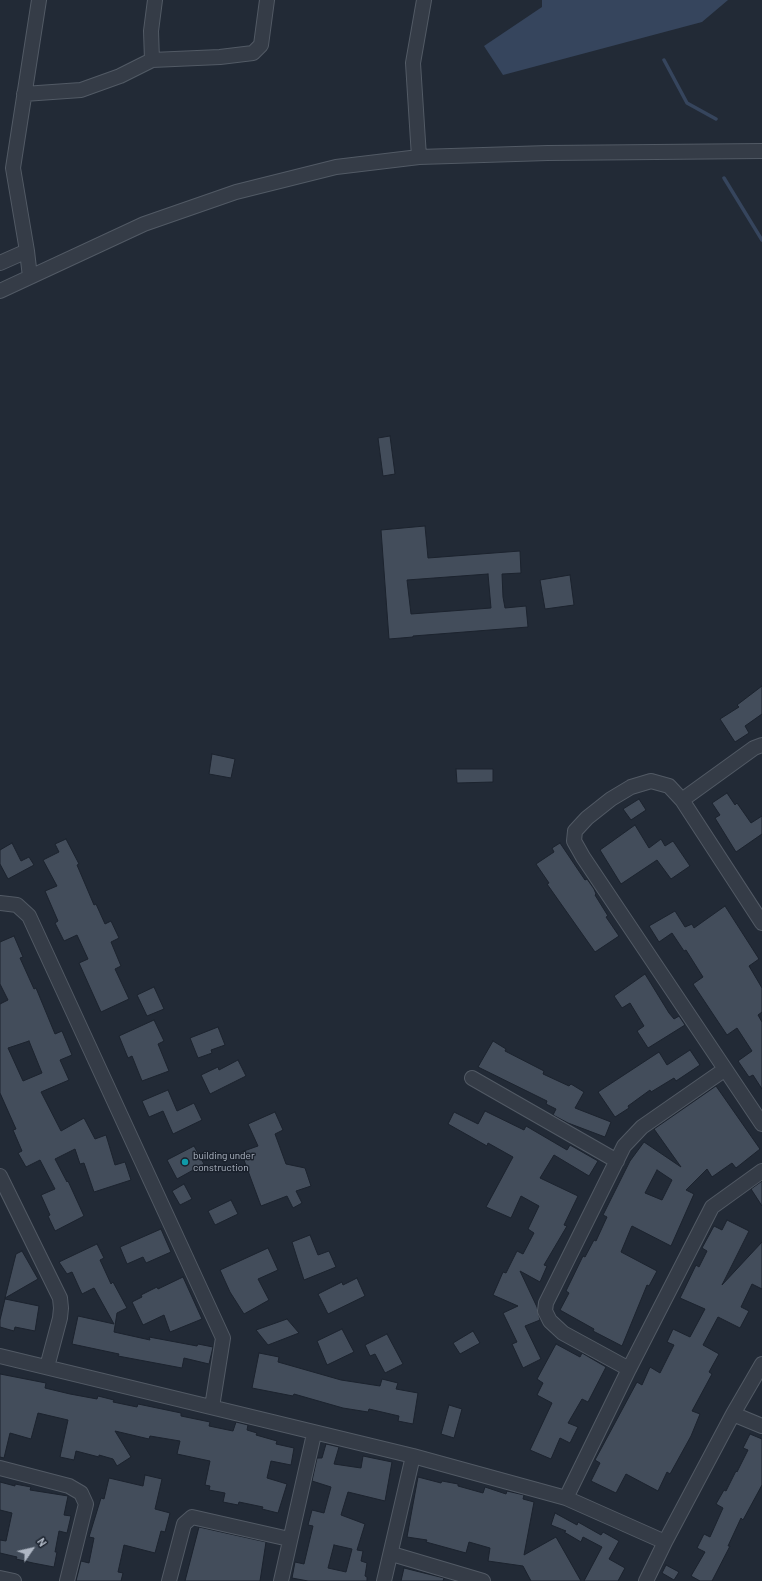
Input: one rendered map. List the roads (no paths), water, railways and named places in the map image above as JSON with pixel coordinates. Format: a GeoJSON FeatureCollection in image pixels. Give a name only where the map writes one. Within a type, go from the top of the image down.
{"type":"FeatureCollection","features":[{"type":"Feature","properties":{"kind":"street"},"geometry":{"type":"LineString","coordinates":[[30,277],[13,168],[39,0]]}},
{"type":"Feature","properties":{"kind":"street"},"geometry":{"type":"LineString","coordinates":[[152,60],[151,31],[155,0]]}},
{"type":"Feature","properties":{"kind":"street"},"geometry":{"type":"LineString","coordinates":[[24,94],[81,90],[120,76],[152,60],[220,57],[253,53],[261,45],[267,0]]}},
{"type":"Feature","properties":{"kind":"street"},"geometry":{"type":"LineString","coordinates":[[419,157],[413,63],[424,0]]}},
{"type":"Feature","properties":{"kind":"street"},"geometry":{"type":"LineString","coordinates":[[0,291],[144,224],[236,192],[336,167],[419,157],[548,153],[762,151]]}},
{"type":"Feature","properties":{"kind":"street"},"geometry":{"type":"LineString","coordinates":[[0,263],[27,251]]}},
{"type":"Feature","properties":{"kind":"street"},"geometry":{"type":"LineString","coordinates":[[682,800],[754,748],[762,745]]}},
{"type":"Feature","properties":{"kind":"street"},"geometry":{"type":"LineString","coordinates":[[762,924],[682,800],[669,786],[651,782],[631,787],[611,799],[580,824],[574,835],[574,841],[724,1070],[762,1124]]}},
{"type":"Feature","properties":{"kind":"street"},"geometry":{"type":"LineString","coordinates":[[0,903],[17,905],[29,916],[223,1338],[212,1407]]}},
{"type":"Feature","properties":{"kind":"street"},"geometry":{"type":"LineString","coordinates":[[629,1369],[563,1334],[556,1328],[545,1311],[546,1303],[628,1141],[642,1127],[724,1070]]}},
{"type":"Feature","properties":{"kind":"street"},"geometry":{"type":"LineString","coordinates":[[472,1078],[617,1161]]}},
{"type":"Feature","properties":{"kind":"street"},"geometry":{"type":"LineString","coordinates":[[566,1498],[629,1369],[712,1207],[762,1171]]}},
{"type":"Feature","properties":{"kind":"street"},"geometry":{"type":"LineString","coordinates":[[0,1176],[60,1298],[60,1318],[47,1367]]}},
{"type":"Feature","properties":{"kind":"street"},"geometry":{"type":"LineString","coordinates":[[0,1356],[212,1407],[314,1434],[413,1456],[566,1498],[665,1542]]}},
{"type":"Feature","properties":{"kind":"street"},"geometry":{"type":"LineString","coordinates":[[646,1581],[733,1414],[762,1364]]}},
{"type":"Feature","properties":{"kind":"street"},"geometry":{"type":"LineString","coordinates":[[733,1414],[762,1426]]}},
{"type":"Feature","properties":{"kind":"street"},"geometry":{"type":"LineString","coordinates":[[281,1581],[289,1539],[314,1434]]}},
{"type":"Feature","properties":{"kind":"street"},"geometry":{"type":"LineString","coordinates":[[384,1581],[392,1554],[413,1456]]}},
{"type":"Feature","properties":{"kind":"street"},"geometry":{"type":"LineString","coordinates":[[0,1468],[69,1486],[81,1493],[86,1504],[67,1581]]}},
{"type":"Feature","properties":{"kind":"street"},"geometry":{"type":"LineString","coordinates":[[170,1581],[184,1524],[192,1517],[289,1539]]}},
{"type":"Feature","properties":{"kind":"street"},"geometry":{"type":"LineString","coordinates":[[392,1554],[483,1581]]}},
{"type":"Feature","properties":{"kind":"street"},"geometry":{"type":"LineString","coordinates":[[0,1578],[14,1581]]}},
{"type":"Feature","properties":{"kind":"water"},"geometry":{"type":"Polygon","coordinates":[[[542,0],[728,0],[702,22],[503,75],[484,46],[542,7],[542,0]]]}},
{"type":"Feature","properties":{"kind":"waterway"},"geometry":{"type":"LineString","coordinates":[[664,60],[687,103],[716,119]]}},
{"type":"Feature","properties":{"kind":"waterway"},"geometry":{"type":"LineString","coordinates":[[724,178],[762,240]]}},
{"type":"Feature","properties":{"kind":"place","name":"building under construction"},"geometry":{"type":"Point","coordinates":[185,1162]}}]}
